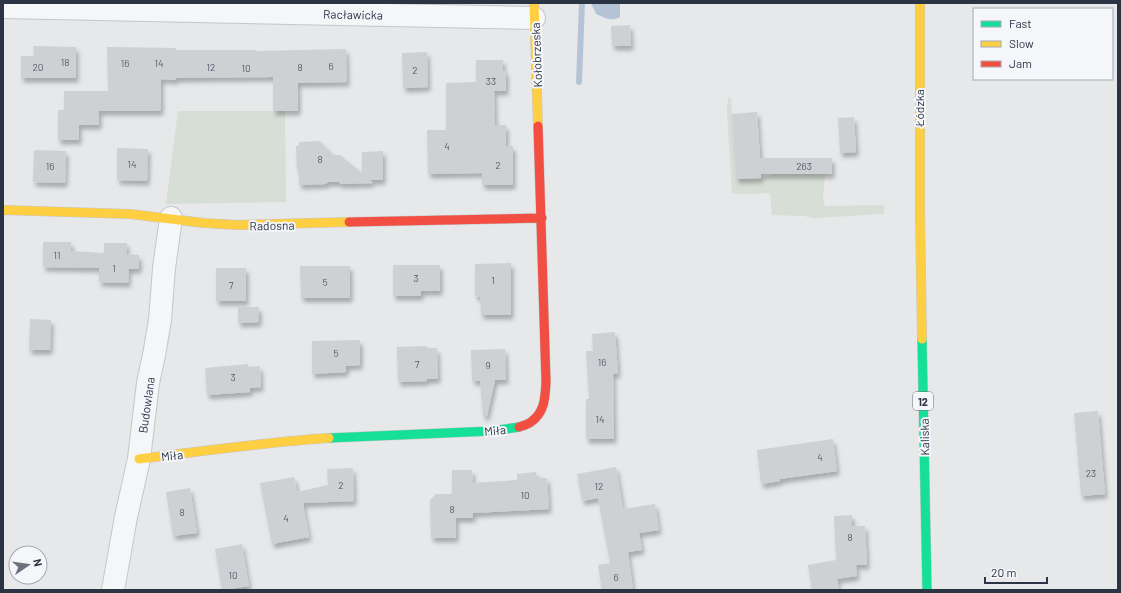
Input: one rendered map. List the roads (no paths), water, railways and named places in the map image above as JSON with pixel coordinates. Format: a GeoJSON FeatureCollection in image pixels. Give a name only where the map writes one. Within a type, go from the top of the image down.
{"type":"FeatureCollection","features":[{"type":"Feature","properties":{"kind":"street","name":"Łódzka"},"geometry":{"type":"LineString","coordinates":[[920,3],[920,213]]}},
{"type":"Feature","properties":{"kind":"street","name":"Racławicka"},"geometry":{"type":"LineString","coordinates":[[3,7],[534,11]]}},
{"type":"Feature","properties":{"kind":"street","name":"Kołobrzeska"},"geometry":{"type":"LineString","coordinates":[[534,11],[538,107]]}},
{"type":"Feature","properties":{"kind":"street","name":"Miła"},"geometry":{"type":"LineString","coordinates":[[139,459],[245,445],[298,440],[492,431],[515,428],[530,423],[539,414],[545,401],[546,382],[538,107]]}},
{"type":"Feature","properties":{"kind":"street","name":"Radosna"},"geometry":{"type":"LineString","coordinates":[[3,210],[130,214],[204,223],[238,225],[542,218]]}},
{"type":"Feature","properties":{"kind":"street","name":"Kaliska"},"geometry":{"type":"LineString","coordinates":[[920,213],[927,590]]}},
{"type":"Feature","properties":{"kind":"street","name":"Budowlana"},"geometry":{"type":"LineString","coordinates":[[114,590],[126,517],[139,459],[148,383],[160,320],[164,268],[171,218]]}},
{"type":"Feature","properties":{"kind":"water"},"geometry":{"type":"Polygon","coordinates":[[[591,3],[620,3],[620,17],[611,19],[596,14],[591,3]]]}},
{"type":"Feature","properties":{"kind":"waterway"},"geometry":{"type":"LineString","coordinates":[[579,82],[582,3]]}}]}
